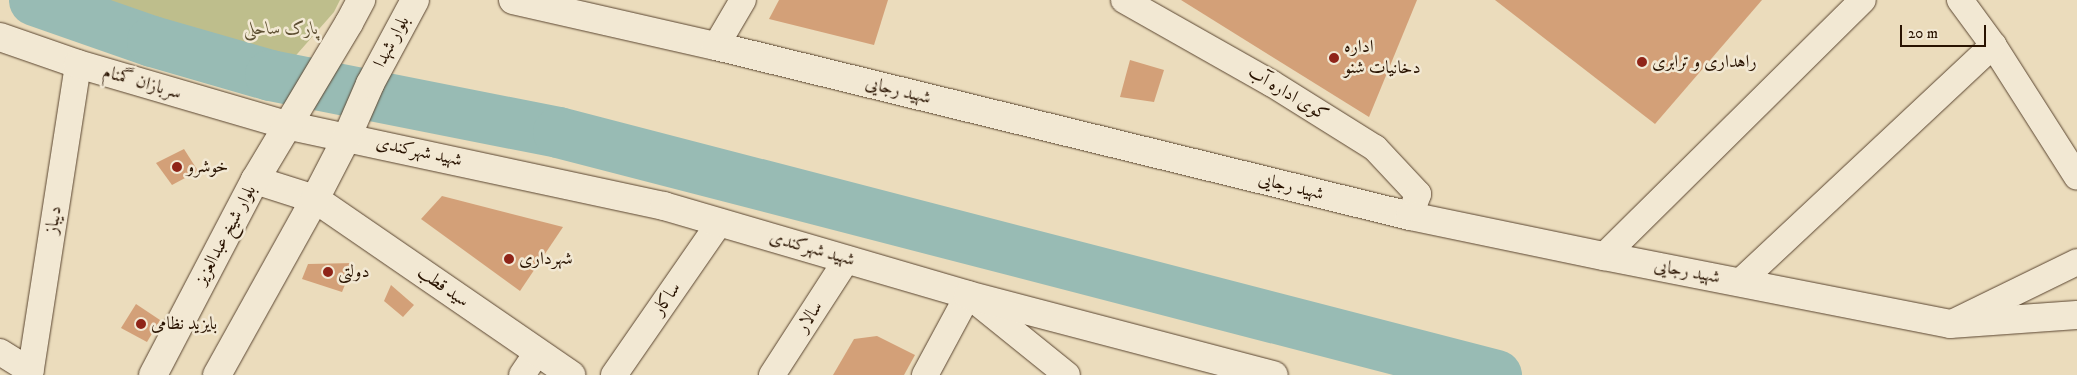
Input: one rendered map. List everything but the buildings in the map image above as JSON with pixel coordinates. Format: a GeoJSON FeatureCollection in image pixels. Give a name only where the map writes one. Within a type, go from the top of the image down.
{"type":"FeatureCollection","features":[{"type":"Feature","properties":{"kind":"street","name":"بلوار شهدا"},"geometry":{"type":"LineString","coordinates":[[351,127],[370,84],[415,0]]}},
{"type":"Feature","properties":{"kind":"street","name":"شهید رجایی"},"geometry":{"type":"LineString","coordinates":[[512,0],[716,46],[1410,216],[1604,256],[1950,324],[2077,315]]}},
{"type":"Feature","properties":{"kind":"street"},"geometry":{"type":"LineString","coordinates":[[716,46],[744,0]]}},
{"type":"Feature","properties":{"kind":"street","name":"کوی اداره آب"},"geometry":{"type":"LineString","coordinates":[[1124,0],[1271,83],[1375,148],[1418,194],[1410,216]]}},
{"type":"Feature","properties":{"kind":"street"},"geometry":{"type":"LineString","coordinates":[[1604,256],[1863,0]]}},
{"type":"Feature","properties":{"kind":"street"},"geometry":{"type":"LineString","coordinates":[[1960,0],[1993,45],[2077,177]]}},
{"type":"Feature","properties":{"kind":"street","name":"بلوار شیخ عبدالعزیز"},"geometry":{"type":"LineString","coordinates":[[153,375],[255,180],[355,11]]}},
{"type":"Feature","properties":{"kind":"street","name":"سربازان گمنام"},"geometry":{"type":"LineString","coordinates":[[0,37],[78,64],[286,125],[351,127]]}},
{"type":"Feature","properties":{"kind":"street"},"geometry":{"type":"LineString","coordinates":[[1740,282],[1993,45]]}},
{"type":"Feature","properties":{"kind":"street","name":"دیباز"},"geometry":{"type":"LineString","coordinates":[[30,373],[78,64]]}},
{"type":"Feature","properties":{"kind":"street"},"geometry":{"type":"LineString","coordinates":[[217,375],[315,199],[351,127]]}},
{"type":"Feature","properties":{"kind":"street","name":"شهید شهرکندی"},"geometry":{"type":"LineString","coordinates":[[351,127],[664,206],[968,295],[1274,375]]}},
{"type":"Feature","properties":{"kind":"street","name":"سید قطب"},"geometry":{"type":"LineString","coordinates":[[255,180],[315,199],[571,375]]}},
{"type":"Feature","properties":{"kind":"street","name":"ساکار"},"geometry":{"type":"LineString","coordinates":[[614,375],[720,222]]}},
{"type":"Feature","properties":{"kind":"street","name":"سالار"},"geometry":{"type":"LineString","coordinates":[[772,375],[847,260]]}},
{"type":"Feature","properties":{"kind":"street"},"geometry":{"type":"LineString","coordinates":[[1950,324],[2077,262]]}},
{"type":"Feature","properties":{"kind":"street"},"geometry":{"type":"LineString","coordinates":[[925,375],[968,295],[1067,375]]}},
{"type":"Feature","properties":{"kind":"street"},"geometry":{"type":"LineString","coordinates":[[0,352],[30,373]]}},
{"type":"Feature","properties":{"kind":"street"},"geometry":{"type":"LineString","coordinates":[[522,375],[537,353]]}},
{"type":"Feature","properties":{"kind":"green space","name":"پارک ساحلی"},"geometry":{"type":"Polygon","coordinates":[[[94,0],[340,0],[334,12],[291,61],[94,0]]]}},
{"type":"Feature","properties":{"kind":"waterway"},"geometry":{"type":"LineString","coordinates":[[34,0],[152,41],[270,75],[558,132],[1496,375]]}},
{"type":"Feature","properties":{"kind":"place","name":"اداره دخانیات شنو"},"geometry":{"type":"Point","coordinates":[1334,58]}},
{"type":"Feature","properties":{"kind":"place","name":"راهداری و ترابری"},"geometry":{"type":"Point","coordinates":[1642,62]}},
{"type":"Feature","properties":{"kind":"place","name":"خوشرو"},"geometry":{"type":"Point","coordinates":[177,167]}},
{"type":"Feature","properties":{"kind":"place","name":"شهرداری"},"geometry":{"type":"Point","coordinates":[509,259]}},
{"type":"Feature","properties":{"kind":"place","name":"دولتی"},"geometry":{"type":"Point","coordinates":[328,272]}},
{"type":"Feature","properties":{"kind":"place","name":"بایزید نظامی"},"geometry":{"type":"Point","coordinates":[141,324]}}]}
